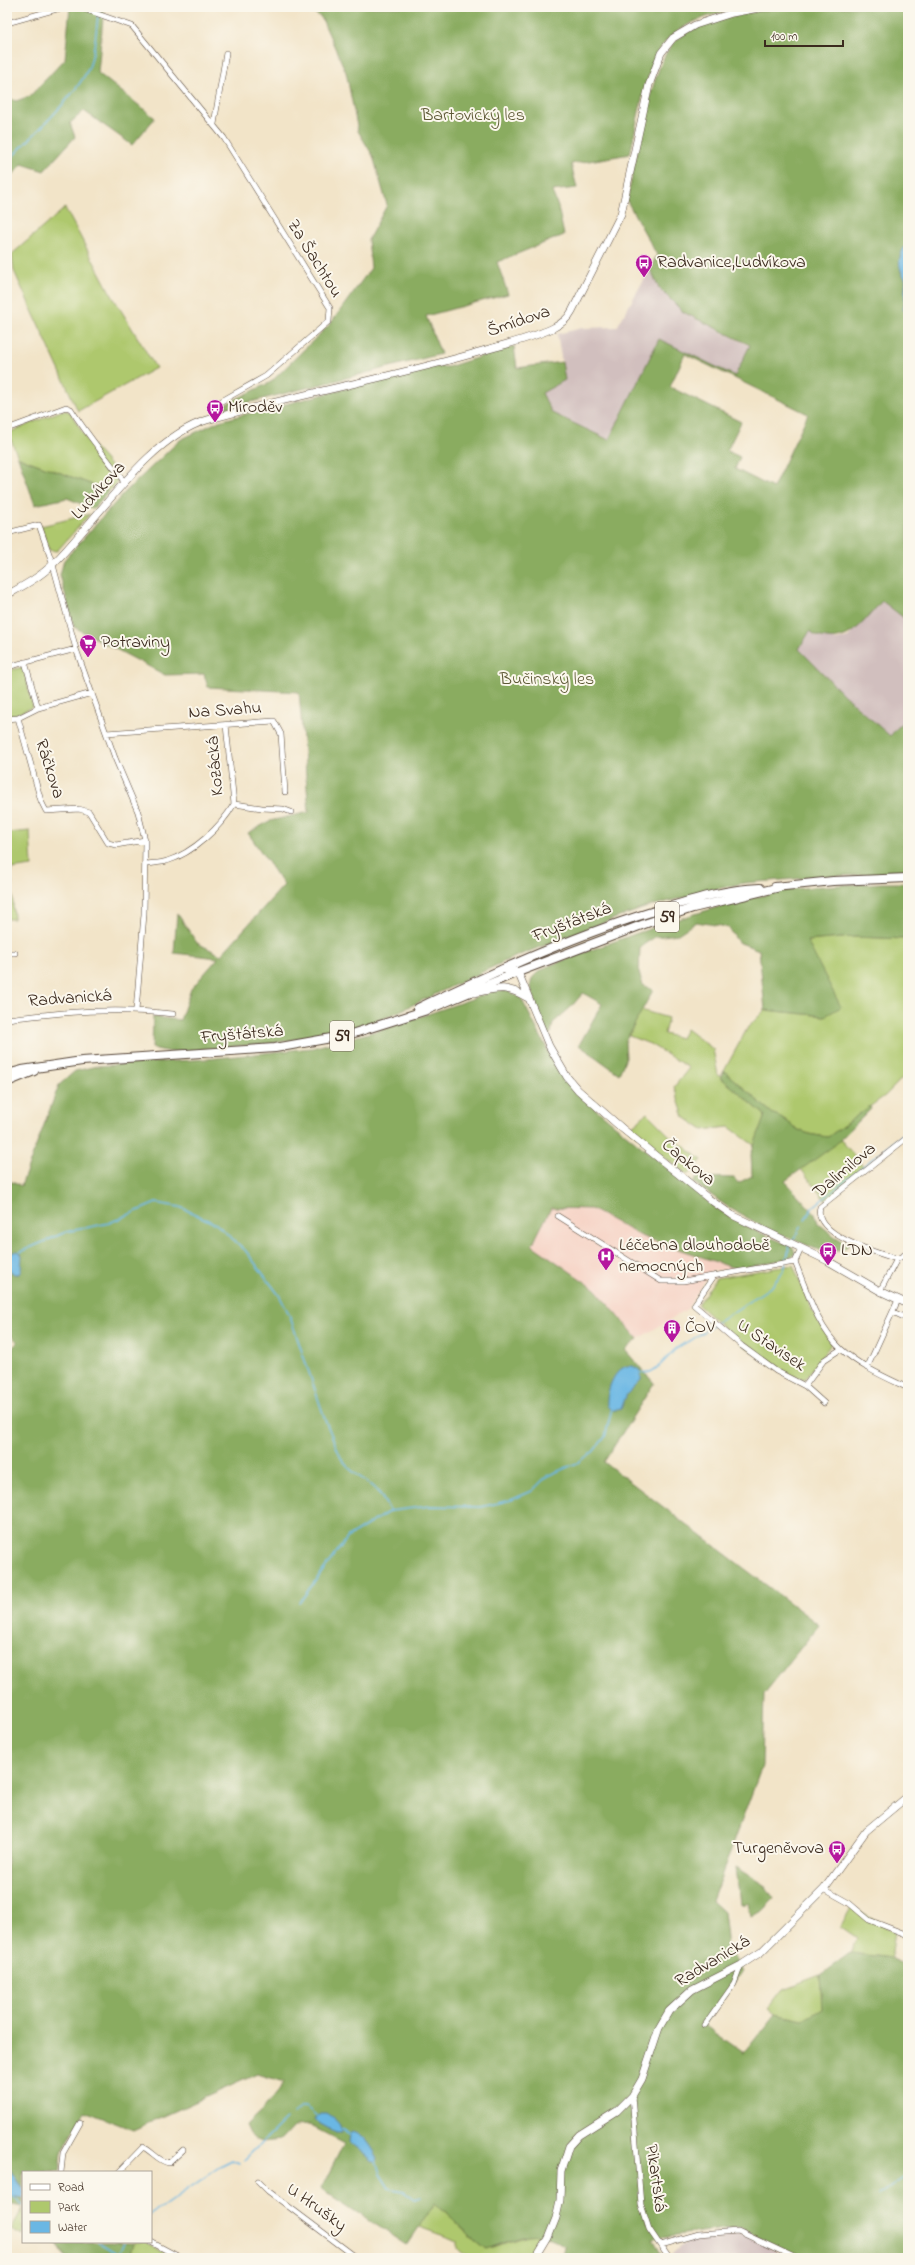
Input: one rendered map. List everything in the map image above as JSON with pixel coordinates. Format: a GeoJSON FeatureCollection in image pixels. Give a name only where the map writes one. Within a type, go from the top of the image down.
{"type":"FeatureCollection","features":[{"type":"Feature","properties":{"kind":"main road","name":"Fryštátská"},"geometry":{"type":"LineString","coordinates":[[386,1023],[535,954],[613,925],[690,900],[744,888],[780,887],[834,881],[908,878]]}},
{"type":"Feature","properties":{"kind":"main road","name":"Fryštátská"},"geometry":{"type":"LineString","coordinates":[[44,1067],[97,1061],[207,1054],[311,1043],[386,1023],[466,994],[518,972],[647,923],[693,908],[780,887]]}},
{"type":"Feature","properties":{"kind":"main road","name":"59"},"geometry":{"type":"LineString","coordinates":[[7,1074],[44,1067]]}},
{"type":"Feature","properties":{"kind":"main road","name":"59"},"geometry":{"type":"LineString","coordinates":[[7,1082],[44,1067]]}},
{"type":"Feature","properties":{"kind":"street"},"geometry":{"type":"LineString","coordinates":[[7,23],[64,7]]}},
{"type":"Feature","properties":{"kind":"street","name":"Za Šachtou"},"geometry":{"type":"LineString","coordinates":[[78,7],[105,15],[132,26],[214,124],[330,308],[329,321],[266,376],[218,403],[218,417]]}},
{"type":"Feature","properties":{"kind":"street","name":"Šmídova"},"geometry":{"type":"LineString","coordinates":[[218,417],[442,362],[542,333],[566,320],[618,220],[657,60],[667,45],[680,33],[695,25],[732,13],[764,7]]}},
{"type":"Feature","properties":{"kind":"street"},"geometry":{"type":"LineString","coordinates":[[214,124],[226,53]]}},
{"type":"Feature","properties":{"kind":"street"},"geometry":{"type":"LineString","coordinates":[[7,429],[66,407],[71,409],[89,438],[107,457],[125,483]]}},
{"type":"Feature","properties":{"kind":"street","name":"Ludvíkova"},"geometry":{"type":"LineString","coordinates":[[7,595],[27,584],[53,565],[154,452],[178,434],[206,420],[218,417]]}},
{"type":"Feature","properties":{"kind":"street"},"geometry":{"type":"LineString","coordinates":[[7,533],[39,525],[53,565],[76,649],[106,732],[138,812],[145,840],[146,864],[144,914],[136,1011],[173,1014]]}},
{"type":"Feature","properties":{"kind":"street"},"geometry":{"type":"LineString","coordinates":[[7,667],[76,649]]}},
{"type":"Feature","properties":{"kind":"street"},"geometry":{"type":"LineString","coordinates":[[25,662],[38,708]]}},
{"type":"Feature","properties":{"kind":"street"},"geometry":{"type":"LineString","coordinates":[[7,719],[18,718],[38,708],[92,693]]}},
{"type":"Feature","properties":{"kind":"street","name":"Ráčkova"},"geometry":{"type":"LineString","coordinates":[[18,718],[41,801],[46,810],[79,809],[89,812],[108,843],[116,846],[145,840]]}},
{"type":"Feature","properties":{"kind":"street","name":"Na Svahu"},"geometry":{"type":"LineString","coordinates":[[106,732],[274,721],[281,734],[285,792]]}},
{"type":"Feature","properties":{"kind":"street","name":"Kozácká"},"geometry":{"type":"LineString","coordinates":[[146,864],[166,862],[193,848],[224,818],[234,804],[226,725]]}},
{"type":"Feature","properties":{"kind":"street","name":"Kozácká"},"geometry":{"type":"LineString","coordinates":[[234,804],[283,809],[291,812]]}},
{"type":"Feature","properties":{"kind":"street"},"geometry":{"type":"LineString","coordinates":[[7,953],[15,953]]}},
{"type":"Feature","properties":{"kind":"street"},"geometry":{"type":"LineString","coordinates":[[500,969],[518,972],[535,954]]}},
{"type":"Feature","properties":{"kind":"street","name":"Čapkova"},"geometry":{"type":"LineString","coordinates":[[518,972],[528,998],[558,1063],[578,1090],[588,1099],[720,1207],[752,1226],[801,1248],[880,1291],[908,1304]]}},
{"type":"Feature","properties":{"kind":"street"},"geometry":{"type":"LineString","coordinates":[[466,994],[504,987],[528,998]]}},
{"type":"Feature","properties":{"kind":"street","name":"Radvanická"},"geometry":{"type":"LineString","coordinates":[[7,1020],[78,1010],[136,1011]]}},
{"type":"Feature","properties":{"kind":"street","name":"Dalimilova"},"geometry":{"type":"LineString","coordinates":[[897,1259],[856,1245],[833,1232],[820,1218],[818,1212],[820,1207],[908,1138]]}},
{"type":"Feature","properties":{"kind":"street"},"geometry":{"type":"LineString","coordinates":[[558,1216],[660,1281],[683,1281],[796,1262]]}},
{"type":"Feature","properties":{"kind":"street"},"geometry":{"type":"LineString","coordinates":[[801,1248],[796,1262],[813,1308],[841,1349],[866,1368],[908,1388]]}},
{"type":"Feature","properties":{"kind":"street"},"geometry":{"type":"LineString","coordinates":[[880,1291],[897,1259],[908,1253]]}},
{"type":"Feature","properties":{"kind":"street","name":"U Stavisek"},"geometry":{"type":"LineString","coordinates":[[714,1276],[694,1305],[742,1346],[776,1371],[805,1386],[824,1403]]}},
{"type":"Feature","properties":{"kind":"street"},"geometry":{"type":"LineString","coordinates":[[866,1368],[898,1300]]}},
{"type":"Feature","properties":{"kind":"street"},"geometry":{"type":"LineString","coordinates":[[893,1312],[908,1319]]}},
{"type":"Feature","properties":{"kind":"street","name":"U Stavisek"},"geometry":{"type":"LineString","coordinates":[[805,1386],[824,1360],[841,1349]]}},
{"type":"Feature","properties":{"kind":"street","name":"Radvanická"},"geometry":{"type":"LineString","coordinates":[[536,2258],[548,2238],[556,2218],[559,2204],[561,2171],[569,2146],[579,2135],[617,2111],[632,2096],[642,2079],[661,2024],[672,2008],[692,1990],[741,1965],[761,1952],[824,1889],[866,1831],[908,1796]]}},
{"type":"Feature","properties":{"kind":"street"},"geometry":{"type":"LineString","coordinates":[[824,1889],[849,1902],[869,1920],[908,1935]]}},
{"type":"Feature","properties":{"kind":"street"},"geometry":{"type":"LineString","coordinates":[[705,2025],[734,1984],[741,1965]]}},
{"type":"Feature","properties":{"kind":"street","name":"Pikartská"},"geometry":{"type":"LineString","coordinates":[[632,2096],[641,2204],[650,2229],[669,2258]]}},
{"type":"Feature","properties":{"kind":"street"},"geometry":{"type":"LineString","coordinates":[[61,2171],[63,2153],[80,2123]]}},
{"type":"Feature","properties":{"kind":"street"},"geometry":{"type":"LineString","coordinates":[[120,2171],[143,2147],[165,2163],[169,2163],[183,2150]]}},
{"type":"Feature","properties":{"kind":"street","name":"U Hrušky"},"geometry":{"type":"LineString","coordinates":[[258,2181],[268,2191],[357,2258]]}},
{"type":"Feature","properties":{"kind":"street"},"geometry":{"type":"LineString","coordinates":[[660,2244],[699,2234],[738,2231],[796,2258]]}},
{"type":"Feature","properties":{"kind":"street"},"geometry":{"type":"LineString","coordinates":[[152,2243],[180,2258]]}},
{"type":"Feature","properties":{"kind":"shaded area"},"geometry":{"type":"Polygon","coordinates":[[[650,269],[659,288],[683,312],[750,346],[735,376],[659,339],[609,440],[552,413],[542,393],[565,380],[557,334],[582,328],[617,327],[650,269]]]}},
{"type":"Feature","properties":{"kind":"shaded area"},"geometry":{"type":"Polygon","coordinates":[[[882,601],[908,621],[908,716],[890,736],[844,695],[799,649],[810,631],[816,636],[837,640],[848,637],[882,601]]]}},
{"type":"Feature","properties":{"kind":"shaded area"},"geometry":{"type":"Polygon","coordinates":[[[551,1208],[591,1209],[643,1237],[737,1269],[711,1271],[687,1309],[638,1339],[595,1289],[531,1245],[551,1208]]]}},
{"type":"Feature","properties":{"kind":"shaded area"},"geometry":{"type":"Polygon","coordinates":[[[737,2233],[748,2236],[789,2258],[672,2258],[671,2256],[690,2238],[737,2233]]]}},
{"type":"Feature","properties":{"kind":"green space"},"geometry":{"type":"Polygon","coordinates":[[[70,7],[104,7],[98,73],[155,118],[132,145],[84,111],[70,123],[75,137],[44,171],[22,164],[7,182],[7,153],[13,144],[7,144],[7,97],[16,101],[30,96],[65,59],[70,7]]]}},
{"type":"Feature","properties":{"kind":"green space","name":"Bartovický les"},"geometry":{"type":"Polygon","coordinates":[[[304,7],[743,7],[696,21],[680,29],[663,45],[649,73],[630,154],[571,164],[577,188],[552,191],[558,207],[564,235],[497,262],[508,294],[426,316],[441,354],[223,409],[226,404],[271,382],[331,323],[371,268],[368,240],[387,205],[373,156],[358,131],[346,72],[321,17],[304,7]]]}},
{"type":"Feature","properties":{"kind":"green space","name":"Bučinský les"},"geometry":{"type":"Polygon","coordinates":[[[791,7],[908,7],[908,248],[905,246],[901,272],[906,280],[903,309],[908,316],[908,621],[882,601],[865,621],[851,632],[836,638],[827,638],[818,636],[810,631],[799,649],[844,695],[890,736],[908,716],[908,873],[833,876],[744,883],[712,890],[647,907],[589,928],[512,958],[385,1018],[347,1030],[274,1043],[170,1052],[152,1048],[153,1017],[180,1020],[191,989],[218,958],[174,953],[177,913],[197,943],[221,955],[284,885],[248,833],[270,821],[309,812],[299,692],[208,687],[204,674],[165,675],[74,627],[60,575],[64,560],[125,492],[180,440],[219,421],[431,367],[448,367],[514,346],[517,368],[562,362],[565,380],[542,393],[552,413],[609,440],[659,339],[735,376],[750,345],[683,312],[659,288],[650,269],[657,255],[627,201],[651,92],[658,70],[666,53],[675,41],[686,33],[714,21],[746,13],[791,7]],[[685,354],[670,387],[741,422],[727,451],[740,457],[735,469],[773,488],[808,414],[685,354]]]}},
{"type":"Feature","properties":{"kind":"green space"},"geometry":{"type":"Polygon","coordinates":[[[65,208],[110,292],[156,368],[78,411],[14,271],[12,254],[65,208]]]}},
{"type":"Feature","properties":{"kind":"green space"},"geometry":{"type":"Polygon","coordinates":[[[63,410],[70,412],[87,440],[104,458],[120,479],[109,491],[18,457],[8,433],[63,410]]]}},
{"type":"Feature","properties":{"kind":"green space"},"geometry":{"type":"Polygon","coordinates":[[[18,457],[109,491],[93,509],[67,498],[35,505],[18,457]]]}},
{"type":"Feature","properties":{"kind":"green space"},"geometry":{"type":"Polygon","coordinates":[[[90,514],[57,551],[49,550],[41,526],[90,514]]]}},
{"type":"Feature","properties":{"kind":"green space"},"geometry":{"type":"Polygon","coordinates":[[[23,667],[33,707],[14,715],[7,715],[7,671],[23,667]]]}},
{"type":"Feature","properties":{"kind":"green space"},"geometry":{"type":"Polygon","coordinates":[[[30,831],[32,866],[11,869],[14,919],[7,919],[7,833],[30,831]]]}},
{"type":"Feature","properties":{"kind":"green space"},"geometry":{"type":"Polygon","coordinates":[[[908,883],[908,939],[853,937],[807,941],[841,1007],[825,1016],[765,1010],[759,950],[738,942],[728,927],[696,922],[678,934],[655,937],[640,947],[639,973],[643,985],[653,990],[625,1042],[626,1058],[619,1074],[579,1045],[602,1004],[583,993],[571,1007],[553,1023],[551,1033],[548,1035],[533,997],[531,982],[533,977],[546,967],[632,935],[690,916],[779,892],[817,887],[908,883]]]}},
{"type":"Feature","properties":{"kind":"green space"},"geometry":{"type":"Polygon","coordinates":[[[853,937],[908,939],[908,1072],[886,1095],[828,1137],[800,1131],[783,1118],[773,1114],[724,1071],[748,1027],[765,1010],[825,1016],[807,941],[853,937]]]}},
{"type":"Feature","properties":{"kind":"green space"},"geometry":{"type":"Polygon","coordinates":[[[497,990],[508,991],[521,998],[557,1068],[575,1092],[716,1208],[749,1228],[793,1247],[795,1253],[790,1258],[737,1269],[643,1237],[591,1209],[551,1208],[532,1245],[595,1289],[638,1339],[625,1350],[654,1383],[604,1462],[819,1625],[764,1694],[762,1766],[712,1901],[724,1912],[728,1947],[742,1971],[704,2025],[744,2053],[775,2014],[803,2020],[822,2009],[820,1975],[850,1953],[891,1958],[908,1967],[908,2258],[800,2258],[739,2227],[653,2238],[663,2258],[563,2258],[565,2246],[545,2237],[527,2236],[487,2249],[470,2236],[435,2203],[407,2245],[321,2189],[344,2143],[309,2125],[294,2126],[281,2140],[263,2142],[255,2140],[246,2125],[264,2108],[285,2082],[257,2074],[133,2130],[85,2111],[62,2152],[60,2171],[22,2171],[22,2188],[7,2165],[7,1353],[18,1342],[7,1332],[7,1268],[14,1274],[19,1274],[11,1253],[7,1259],[7,1180],[21,1186],[59,1085],[75,1071],[97,1066],[208,1059],[312,1048],[388,1028],[497,990]]]}},
{"type":"Feature","properties":{"kind":"green space"},"geometry":{"type":"Polygon","coordinates":[[[641,1010],[668,1018],[664,1034],[681,1038],[686,1029],[713,1049],[718,1075],[765,1115],[755,1146],[729,1127],[703,1130],[684,1117],[674,1087],[689,1068],[650,1044],[629,1036],[641,1010]]]}},
{"type":"Feature","properties":{"kind":"green space"},"geometry":{"type":"Polygon","coordinates":[[[724,1071],[773,1114],[783,1118],[800,1131],[812,1134],[828,1137],[870,1106],[871,1109],[835,1145],[785,1181],[815,1214],[818,1223],[834,1236],[849,1245],[841,1251],[819,1250],[769,1230],[728,1207],[693,1182],[698,1177],[734,1178],[738,1183],[752,1176],[751,1154],[765,1115],[720,1077],[724,1071]]]}},
{"type":"Feature","properties":{"kind":"green space"},"geometry":{"type":"Polygon","coordinates":[[[647,1113],[671,1137],[702,1160],[687,1175],[629,1129],[647,1113]]]}},
{"type":"Feature","properties":{"kind":"green space"},"geometry":{"type":"Polygon","coordinates":[[[841,1140],[865,1168],[825,1200],[801,1169],[841,1140]]]}},
{"type":"Feature","properties":{"kind":"green space"},"geometry":{"type":"Polygon","coordinates":[[[793,1265],[811,1308],[832,1343],[805,1379],[777,1369],[748,1349],[698,1305],[716,1278],[793,1265]]]}},
{"type":"Feature","properties":{"kind":"green space"},"geometry":{"type":"Polygon","coordinates":[[[736,1867],[765,1885],[774,1899],[763,1910],[751,1917],[748,1903],[740,1905],[736,1867]]]}},
{"type":"Feature","properties":{"kind":"green space"},"geometry":{"type":"Polygon","coordinates":[[[851,1907],[895,1932],[891,1958],[850,1953],[857,1938],[840,1926],[851,1907]]]}},
{"type":"Feature","properties":{"kind":"green space"},"geometry":{"type":"Polygon","coordinates":[[[820,1975],[823,2009],[803,2020],[775,2014],[768,2008],[783,1989],[820,1975]]]}},
{"type":"Feature","properties":{"kind":"green space"},"geometry":{"type":"Polygon","coordinates":[[[7,2196],[22,2198],[22,2207],[7,2204],[7,2196]]]}},
{"type":"Feature","properties":{"kind":"green space"},"geometry":{"type":"Polygon","coordinates":[[[435,2203],[470,2236],[487,2249],[534,2234],[544,2236],[531,2258],[468,2258],[458,2249],[458,2241],[419,2227],[435,2203]]]}},
{"type":"Feature","properties":{"kind":"green space"},"geometry":{"type":"Polygon","coordinates":[[[22,2210],[22,2234],[11,2229],[22,2210]]]}},
{"type":"Feature","properties":{"kind":"green space"},"geometry":{"type":"Polygon","coordinates":[[[58,2243],[134,2243],[130,2258],[66,2258],[58,2243]]]}},
{"type":"Feature","properties":{"kind":"green space"},"geometry":{"type":"Polygon","coordinates":[[[134,2243],[147,2243],[174,2258],[130,2258],[134,2243]]]}},
{"type":"Feature","properties":{"kind":"water"},"geometry":{"type":"Polygon","coordinates":[[[905,246],[908,248],[908,316],[903,309],[906,280],[900,267],[900,259],[905,246]]]}},
{"type":"Feature","properties":{"kind":"water"},"geometry":{"type":"Polygon","coordinates":[[[18,1251],[22,1255],[21,1270],[19,1274],[14,1274],[7,1268],[7,1262],[10,1254],[18,1251]]]}},
{"type":"Feature","properties":{"kind":"water"},"geometry":{"type":"Polygon","coordinates":[[[633,1366],[641,1371],[641,1380],[627,1394],[621,1409],[612,1410],[607,1406],[611,1382],[622,1368],[633,1366]]]}},
{"type":"Feature","properties":{"kind":"water"},"geometry":{"type":"Polygon","coordinates":[[[320,2114],[327,2114],[339,2123],[341,2132],[335,2132],[315,2121],[314,2119],[320,2114]]]}},
{"type":"Feature","properties":{"kind":"water"},"geometry":{"type":"Polygon","coordinates":[[[353,2131],[357,2132],[368,2142],[378,2158],[377,2161],[373,2161],[349,2141],[350,2133],[353,2131]]]}},
{"type":"Feature","properties":{"kind":"water"},"geometry":{"type":"Polygon","coordinates":[[[7,2165],[22,2188],[22,2198],[7,2196],[7,2165]]]}},
{"type":"Feature","properties":{"kind":"waterway"},"geometry":{"type":"LineString","coordinates":[[97,7],[98,11]]}},
{"type":"Feature","properties":{"kind":"waterway"},"geometry":{"type":"LineString","coordinates":[[7,162],[64,103],[83,78],[93,55],[98,15]]}},
{"type":"Feature","properties":{"kind":"waterway"},"geometry":{"type":"LineString","coordinates":[[805,1219],[813,1207],[908,1130]]}},
{"type":"Feature","properties":{"kind":"waterway"},"geometry":{"type":"LineString","coordinates":[[20,1252],[66,1232],[109,1223],[156,1203],[180,1207],[216,1224],[245,1250],[279,1295],[289,1314],[326,1422],[341,1458],[351,1470],[378,1491],[390,1511],[430,1506],[481,1507],[511,1500],[532,1491],[547,1476],[577,1463],[593,1452],[605,1437],[612,1408]]}},
{"type":"Feature","properties":{"kind":"waterway"},"geometry":{"type":"LineString","coordinates":[[792,1242],[801,1226]]}},
{"type":"Feature","properties":{"kind":"waterway"},"geometry":{"type":"LineString","coordinates":[[640,1373],[649,1372],[655,1369],[683,1344],[690,1341],[772,1286],[784,1270],[790,1245]]}},
{"type":"Feature","properties":{"kind":"waterway"},"geometry":{"type":"LineString","coordinates":[[299,1603],[348,1537],[390,1511]]}},
{"type":"Feature","properties":{"kind":"waterway"},"geometry":{"type":"LineString","coordinates":[[293,2114],[302,2107],[306,2107],[318,2117]]}},
{"type":"Feature","properties":{"kind":"waterway"},"geometry":{"type":"LineString","coordinates":[[244,2160],[286,2119]]}},
{"type":"Feature","properties":{"kind":"waterway"},"geometry":{"type":"LineString","coordinates":[[341,2129],[350,2134]]}},
{"type":"Feature","properties":{"kind":"waterway"},"geometry":{"type":"LineString","coordinates":[[152,2214],[222,2165],[232,2160],[239,2163]]}},
{"type":"Feature","properties":{"kind":"waterway"},"geometry":{"type":"LineString","coordinates":[[376,2160],[380,2174],[389,2188],[404,2191],[415,2199],[422,2197]]}},
{"type":"Feature","properties":{"kind":"waterway"},"geometry":{"type":"LineString","coordinates":[[878,2195],[908,2175]]}},
{"type":"Feature","properties":{"kind":"waterway"},"geometry":{"type":"LineString","coordinates":[[11,2195],[22,2205]]}},
{"type":"Feature","properties":{"kind":"waterway"},"geometry":{"type":"LineString","coordinates":[[100,2243],[118,2254]]}},
{"type":"Feature","properties":{"kind":"waterway"},"geometry":{"type":"LineString","coordinates":[[117,2258],[124,2243]]}},
{"type":"Feature","properties":{"kind":"place","name":"Radvanice,Ludvíkova"},"geometry":{"type":"Point","coordinates":[644,278]}},
{"type":"Feature","properties":{"kind":"place","name":"Míroděv"},"geometry":{"type":"Point","coordinates":[215,423]}},
{"type":"Feature","properties":{"kind":"place","name":"Potraviny"},"geometry":{"type":"Point","coordinates":[88,658]}},
{"type":"Feature","properties":{"kind":"place","name":"LDN"},"geometry":{"type":"Point","coordinates":[828,1266]}},
{"type":"Feature","properties":{"kind":"place","name":"Léčebna dlouhodobě nemocných"},"geometry":{"type":"Point","coordinates":[606,1271]}},
{"type":"Feature","properties":{"kind":"place","name":"ČOV"},"geometry":{"type":"Point","coordinates":[672,1343]}},
{"type":"Feature","properties":{"kind":"place","name":"Turgeněvova"},"geometry":{"type":"Point","coordinates":[837,1864]}}]}
